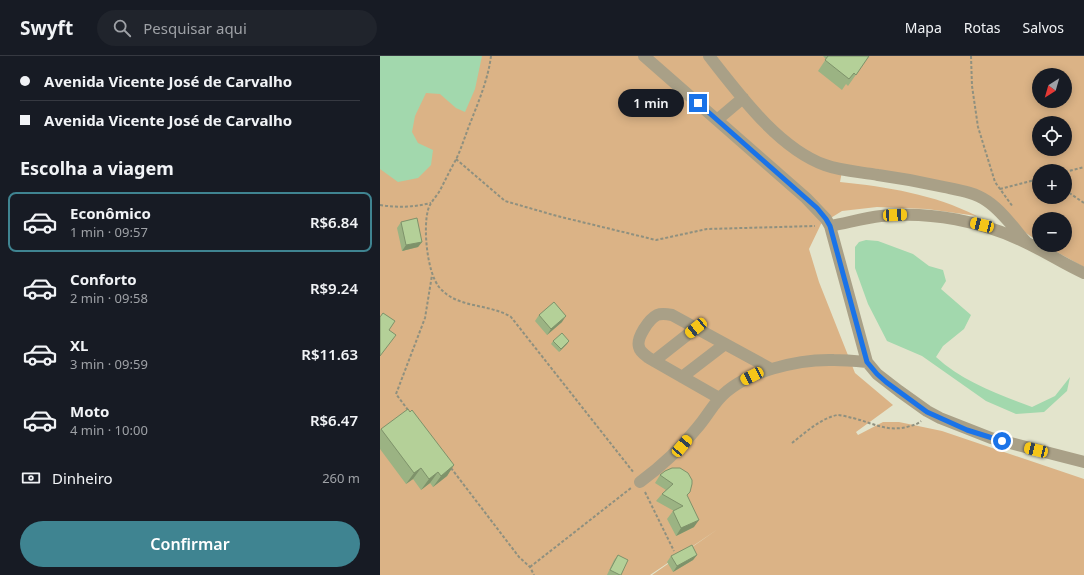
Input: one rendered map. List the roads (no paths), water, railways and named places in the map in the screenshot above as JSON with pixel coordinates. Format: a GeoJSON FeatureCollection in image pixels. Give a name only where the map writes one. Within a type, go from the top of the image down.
{"type":"FeatureCollection","features":[{"type":"Feature","properties":{"kind":"street"},"geometry":{"type":"LineString","coordinates":[[644,56],[817,208],[826,219],[830,226],[867,362],[877,374],[927,412],[967,430],[991,438],[1084,462]]}},
{"type":"Feature","properties":{"kind":"street"},"geometry":{"type":"LineString","coordinates":[[709,56],[743,98],[776,133],[800,153],[824,165],[849,171],[905,179],[975,194],[996,208],[1030,244]]}},
{"type":"Feature","properties":{"kind":"street"},"geometry":{"type":"LineString","coordinates":[[717,120],[743,98]]}},
{"type":"Feature","properties":{"kind":"street"},"geometry":{"type":"LineString","coordinates":[[830,226],[880,216],[910,214],[948,217],[982,225],[1030,244],[1084,273]]}},
{"type":"Feature","properties":{"kind":"street"},"geometry":{"type":"LineString","coordinates":[[719,398],[654,361],[642,352],[638,346],[638,339],[651,320],[657,315],[664,313],[672,315],[771,369]]}},
{"type":"Feature","properties":{"kind":"street"},"geometry":{"type":"LineString","coordinates":[[654,361],[696,328]]}},
{"type":"Feature","properties":{"kind":"street"},"geometry":{"type":"LineString","coordinates":[[682,377],[725,344]]}},
{"type":"Feature","properties":{"kind":"street"},"geometry":{"type":"LineString","coordinates":[[640,482],[662,465],[682,446],[719,398],[736,384],[771,369],[806,362],[834,360],[867,362]]}}]}
